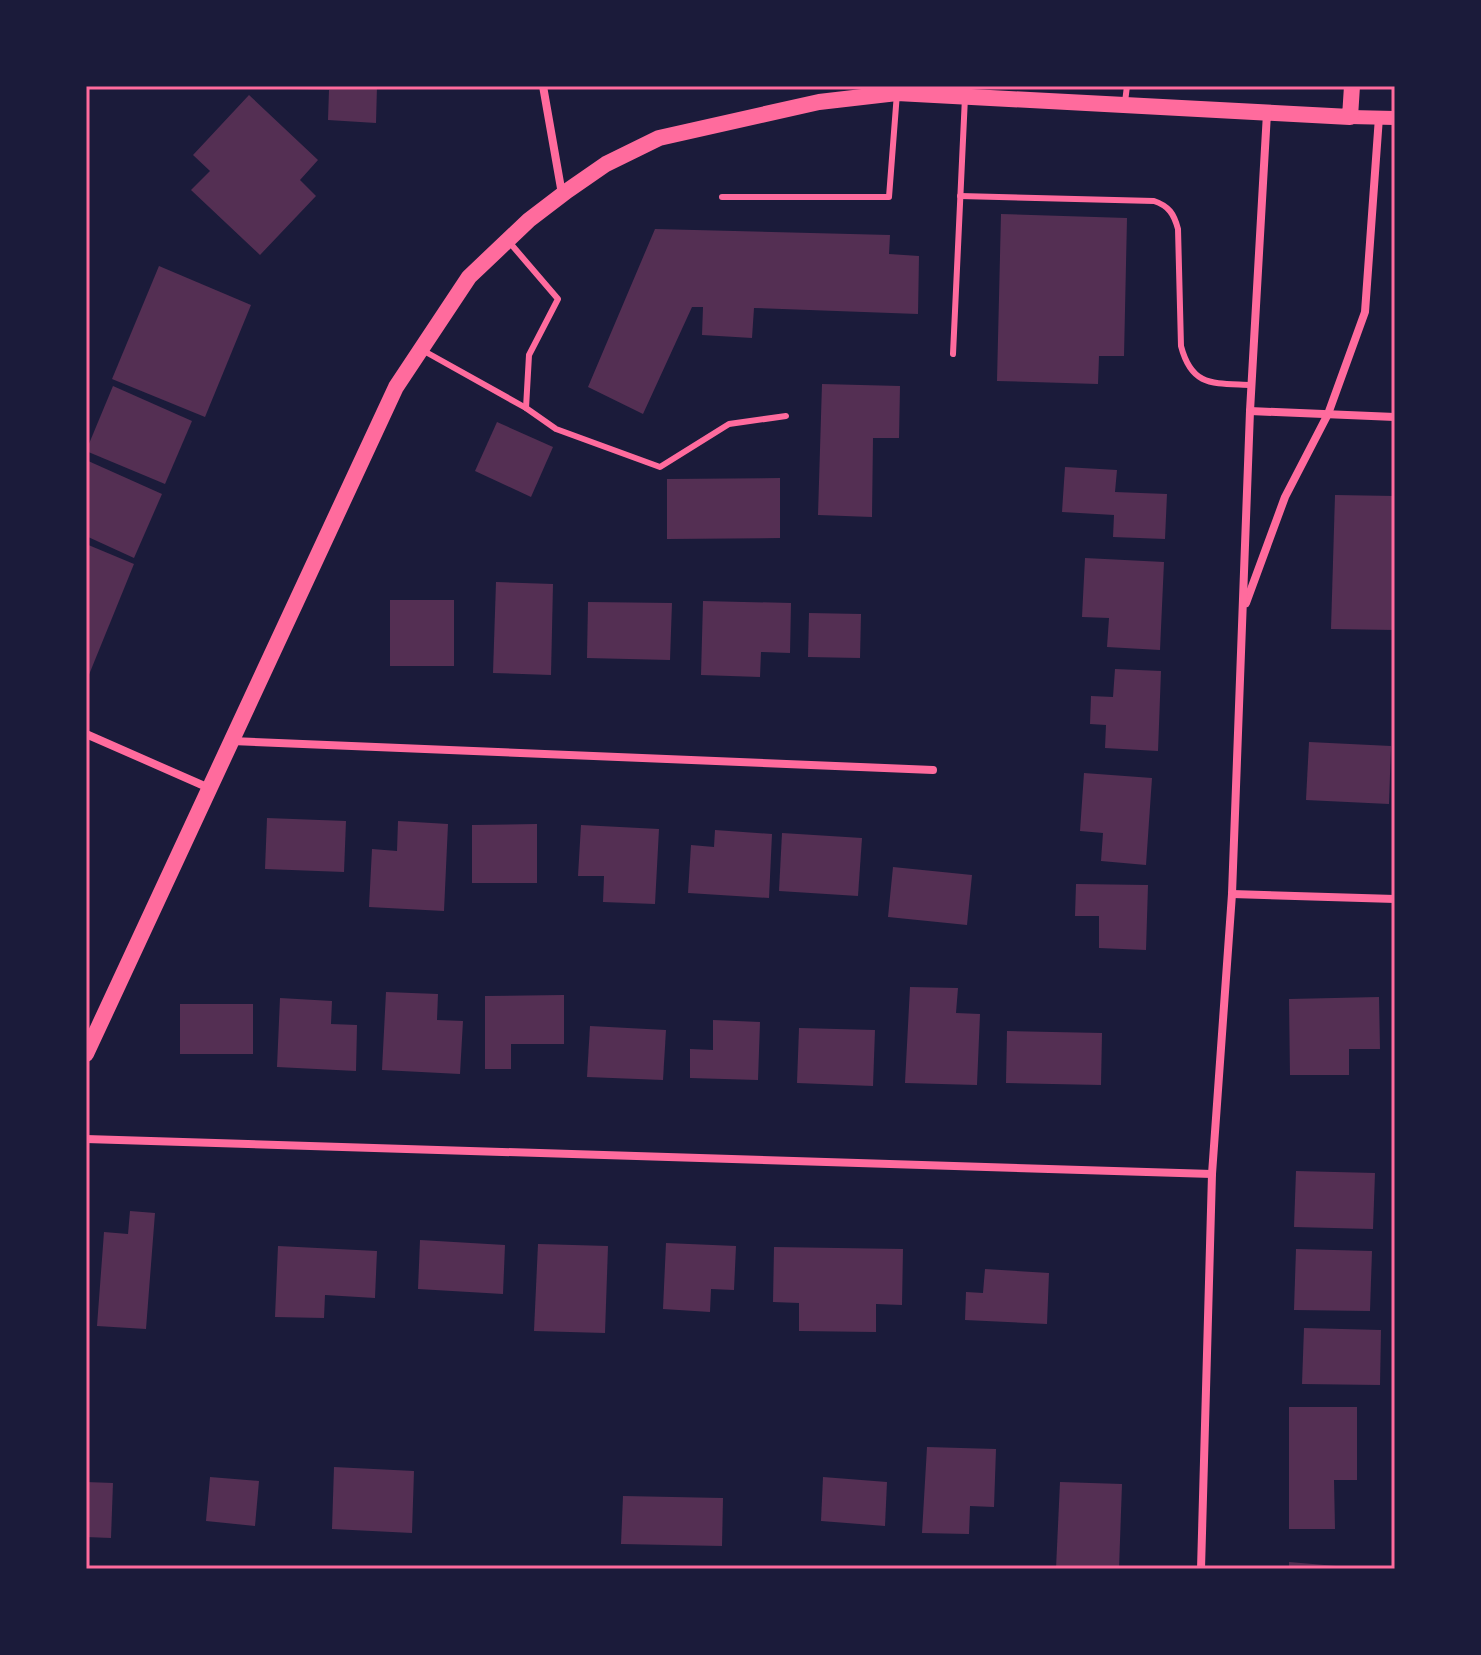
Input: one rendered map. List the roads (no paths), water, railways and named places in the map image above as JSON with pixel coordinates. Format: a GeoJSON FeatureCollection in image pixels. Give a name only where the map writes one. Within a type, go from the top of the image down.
{"type":"FeatureCollection","features":[{"type":"Feature","properties":{"kind":"main road"},"geometry":{"type":"LineString","coordinates":[[86,1054],[396,387],[469,277],[562,195],[606,164],[659,138],[819,102],[897,90],[965,97],[1350,117],[1352,86]]}},
{"type":"Feature","properties":{"kind":"street"},"geometry":{"type":"LineString","coordinates":[[543,86],[562,195]]}},
{"type":"Feature","properties":{"kind":"street"},"geometry":{"type":"LineString","coordinates":[[1201,1569],[1212,1174],[1232,894],[1250,411],[1267,113]]}},
{"type":"Feature","properties":{"kind":"street"},"geometry":{"type":"LineString","coordinates":[[1350,117],[1395,118]]}},
{"type":"Feature","properties":{"kind":"street"},"geometry":{"type":"LineString","coordinates":[[1242,611],[1285,497],[1328,414],[1365,312],[1379,117]]}},
{"type":"Feature","properties":{"kind":"street"},"geometry":{"type":"LineString","coordinates":[[1250,411],[1395,417]]}},
{"type":"Feature","properties":{"kind":"street"},"geometry":{"type":"LineString","coordinates":[[86,734],[210,788]]}},
{"type":"Feature","properties":{"kind":"street"},"geometry":{"type":"LineString","coordinates":[[232,741],[933,770]]}},
{"type":"Feature","properties":{"kind":"street"},"geometry":{"type":"LineString","coordinates":[[1232,894],[1395,899]]}},
{"type":"Feature","properties":{"kind":"street"},"geometry":{"type":"LineString","coordinates":[[86,1139],[1212,1174]]}},
{"type":"Feature","properties":{"kind":"lane"},"geometry":{"type":"LineString","coordinates":[[1125,105],[1127,86]]}},
{"type":"Feature","properties":{"kind":"lane"},"geometry":{"type":"LineString","coordinates":[[722,197],[889,197],[897,90]]}},
{"type":"Feature","properties":{"kind":"lane"},"geometry":{"type":"LineString","coordinates":[[953,354],[965,97]]}},
{"type":"Feature","properties":{"kind":"lane"},"geometry":{"type":"LineString","coordinates":[[960,196],[1154,201],[1166,205],[1178,229],[1181,346],[1186,364],[1196,377],[1213,383],[1252,385]]}},
{"type":"Feature","properties":{"kind":"lane"},"geometry":{"type":"LineString","coordinates":[[508,240],[558,299],[529,355],[526,408]]}},
{"type":"Feature","properties":{"kind":"lane"},"geometry":{"type":"LineString","coordinates":[[420,350],[526,408],[556,429],[660,467],[729,424],[786,416]]}}]}
